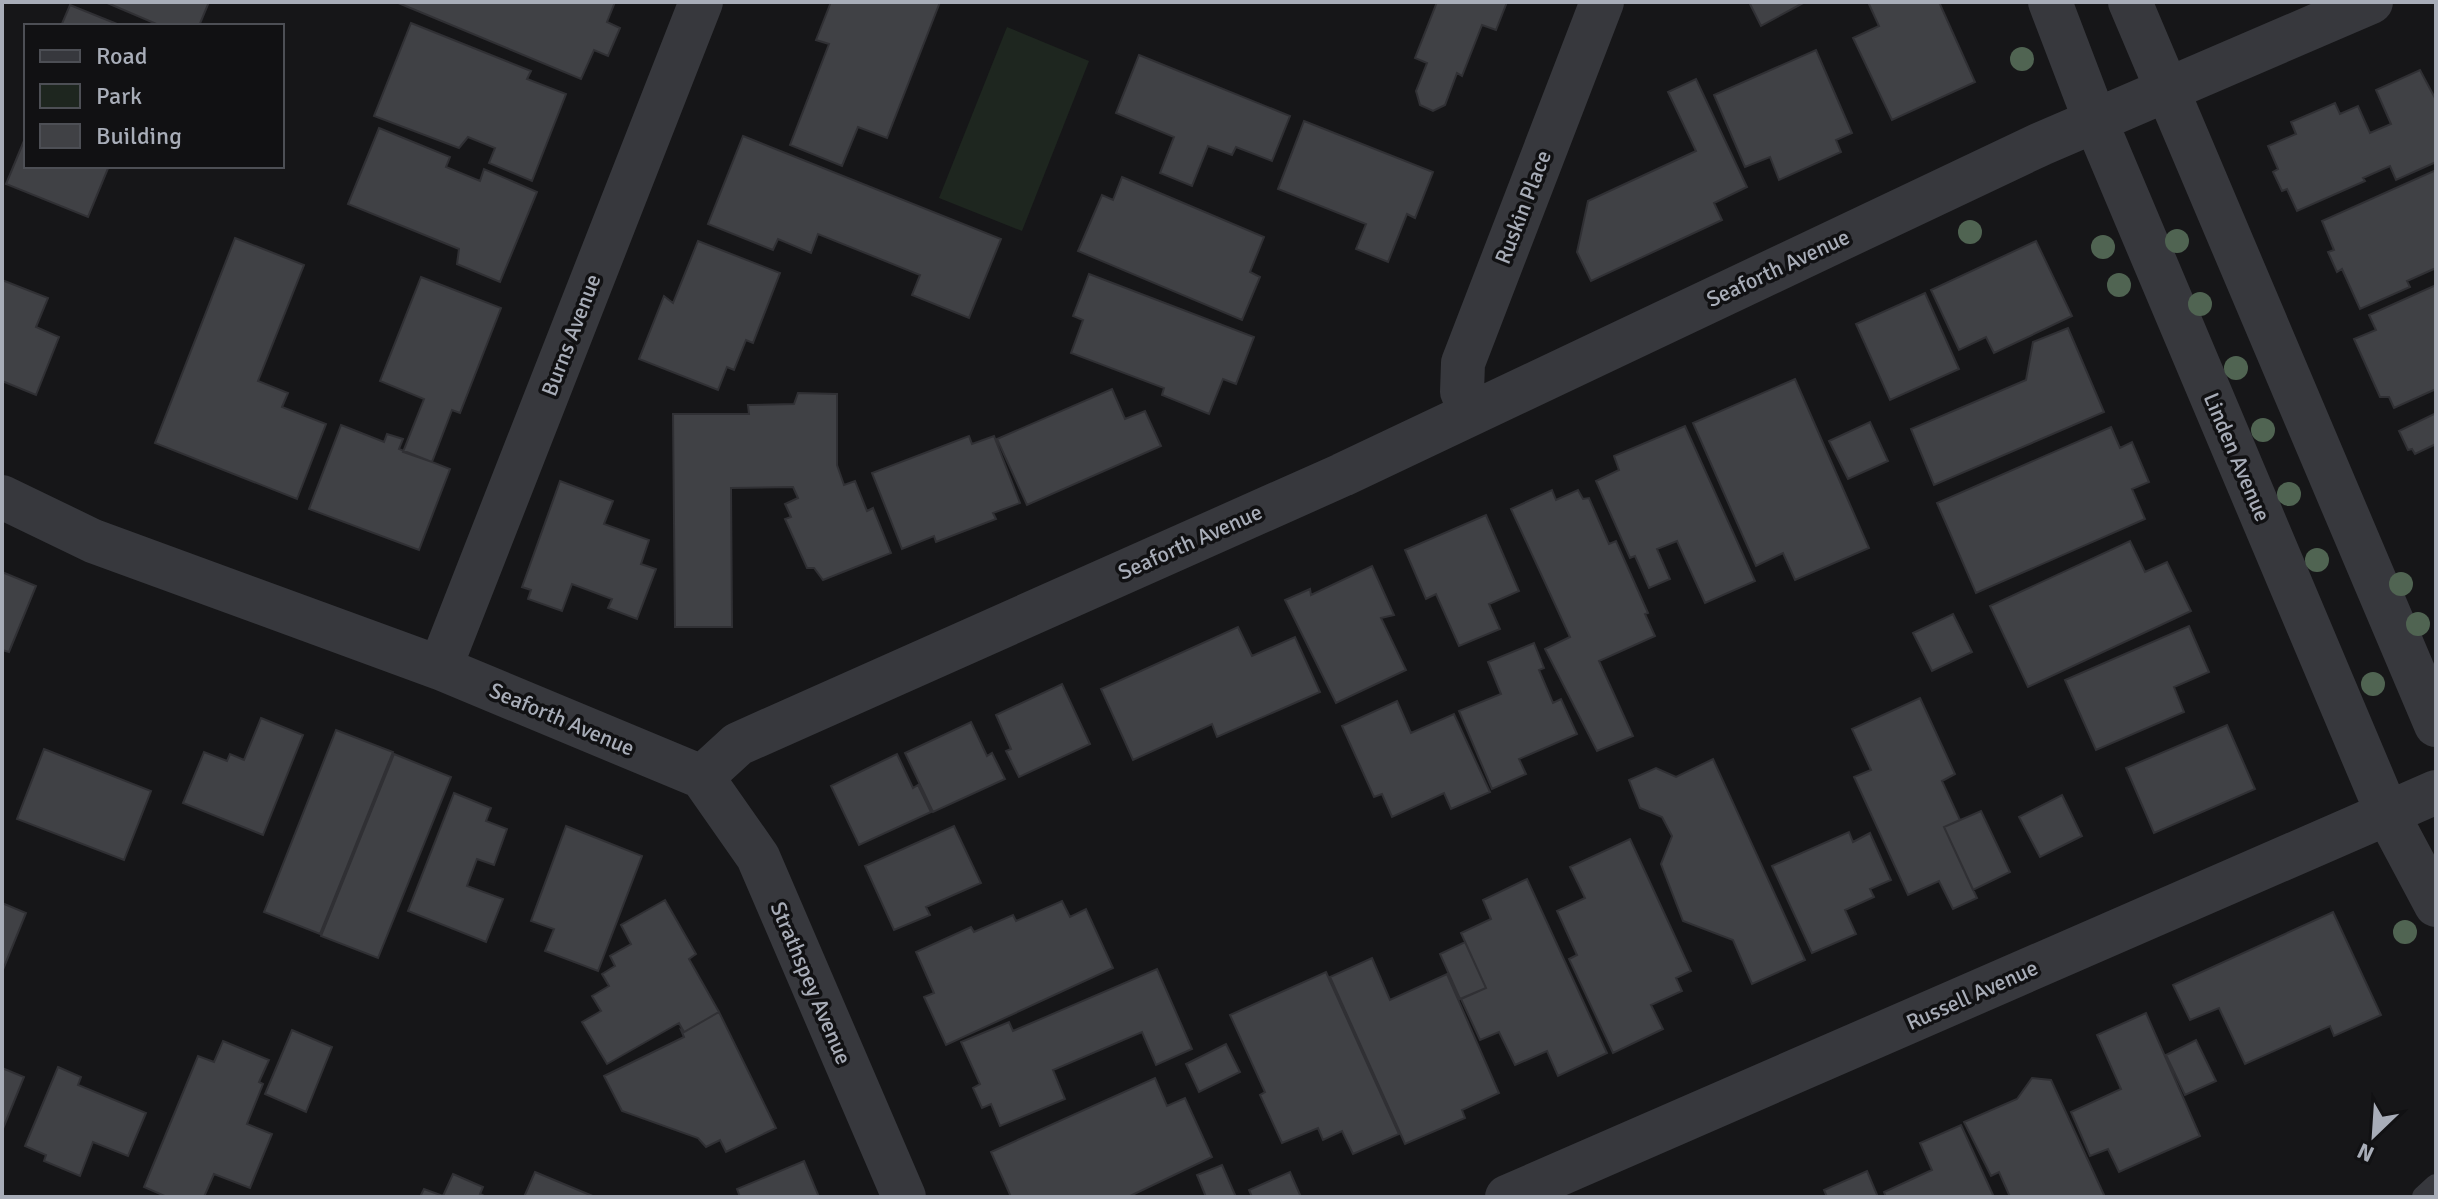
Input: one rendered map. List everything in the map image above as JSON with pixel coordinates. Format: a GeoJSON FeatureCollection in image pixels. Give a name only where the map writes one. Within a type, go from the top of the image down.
{"type":"FeatureCollection","features":[{"type":"Feature","properties":{"kind":"street","name":"Burns Avenue"},"geometry":{"type":"LineString","coordinates":[[440,668],[701,2]]}},
{"type":"Feature","properties":{"kind":"street","name":"Ruskin Place"},"geometry":{"type":"LineString","coordinates":[[1473,412],[1462,392],[1463,363],[1602,2]]}},
{"type":"Feature","properties":{"kind":"street","name":"Linden Avenue"},"geometry":{"type":"LineString","coordinates":[[2050,2],[2095,120],[2388,815],[2436,905]]}},
{"type":"Feature","properties":{"kind":"street"},"geometry":{"type":"LineString","coordinates":[[2130,2],[2436,725]]}},
{"type":"Feature","properties":{"kind":"street","name":"Seaforth Avenue"},"geometry":{"type":"LineString","coordinates":[[2,497],[93,541],[440,668],[702,777],[738,744],[1342,475],[2095,120],[2371,2]]}},
{"type":"Feature","properties":{"kind":"street","name":"Strathspey Avenue"},"geometry":{"type":"LineString","coordinates":[[702,777],[758,857],[904,1197]]}},
{"type":"Feature","properties":{"kind":"street","name":"Russell Avenue"},"geometry":{"type":"LineString","coordinates":[[1507,1197],[2436,792]]}},
{"type":"Feature","properties":{"kind":"lane"},"geometry":{"type":"LineString","coordinates":[[2424,1197],[2436,1186]]}},
{"type":"Feature","properties":{"kind":"green space"},"geometry":{"type":"Polygon","coordinates":[[[1007,27],[1089,61],[1022,231],[939,198],[1007,27]]]}},
{"type":"Feature","properties":{"kind":"building"},"geometry":{"type":"Polygon","coordinates":[[[105,2],[209,2],[200,24],[156,24],[105,2]]]}},
{"type":"Feature","properties":{"kind":"building"},"geometry":{"type":"Polygon","coordinates":[[[396,2],[615,2],[607,22],[620,28],[608,56],[594,50],[581,79],[396,2]]]}},
{"type":"Feature","properties":{"kind":"building"},"geometry":{"type":"Polygon","coordinates":[[[831,2],[940,2],[887,138],[858,127],[842,166],[790,145],[829,44],[816,40],[831,2]]]}},
{"type":"Feature","properties":{"kind":"building"},"geometry":{"type":"Polygon","coordinates":[[[1437,2],[1507,2],[1496,30],[1482,25],[1462,76],[1457,73],[1445,105],[1433,111],[1420,105],[1416,91],[1427,63],[1415,58],[1437,2]]]}},
{"type":"Feature","properties":{"kind":"building"},"geometry":{"type":"Polygon","coordinates":[[[1749,2],[1805,2],[1761,26],[1749,2]]]}},
{"type":"Feature","properties":{"kind":"building"},"geometry":{"type":"Polygon","coordinates":[[[1868,2],[1939,2],[1975,82],[1892,120],[1853,38],[1879,26],[1868,2]]]}},
{"type":"Feature","properties":{"kind":"building"},"geometry":{"type":"Polygon","coordinates":[[[70,5],[117,24],[62,24],[70,5]]]}},
{"type":"Feature","properties":{"kind":"building"},"geometry":{"type":"Polygon","coordinates":[[[411,23],[531,71],[527,79],[566,94],[532,181],[489,163],[495,148],[468,137],[459,148],[374,116],[411,23]]]}},
{"type":"Feature","properties":{"kind":"building"},"geometry":{"type":"Polygon","coordinates":[[[1816,50],[1852,133],[1836,140],[1841,152],[1779,180],[1770,157],[1745,167],[1714,95],[1816,50]]]}},
{"type":"Feature","properties":{"kind":"building"},"geometry":{"type":"Polygon","coordinates":[[[1139,55],[1290,116],[1272,161],[1236,147],[1232,155],[1208,146],[1192,186],[1160,173],[1174,137],[1116,113],[1139,55]]]}},
{"type":"Feature","properties":{"kind":"building"},"geometry":{"type":"Polygon","coordinates":[[[2420,70],[2436,100],[2436,162],[2396,180],[2390,166],[2363,178],[2365,181],[2297,211],[2287,189],[2282,191],[2273,172],[2278,169],[2268,146],[2296,134],[2291,122],[2335,103],[2340,114],[2358,106],[2370,133],[2391,124],[2376,90],[2420,70]]]}},
{"type":"Feature","properties":{"kind":"building"},"geometry":{"type":"Polygon","coordinates":[[[1696,79],[1747,187],[1714,203],[1722,220],[1591,281],[1577,252],[1588,201],[1696,151],[1668,92],[1696,79]]]}},
{"type":"Feature","properties":{"kind":"building"},"geometry":{"type":"Polygon","coordinates":[[[1304,121],[1433,172],[1415,218],[1407,214],[1388,262],[1356,249],[1366,224],[1278,189],[1304,121]]]}},
{"type":"Feature","properties":{"kind":"building"},"geometry":{"type":"Polygon","coordinates":[[[379,128],[450,157],[446,167],[480,181],[484,169],[537,192],[500,282],[457,264],[459,249],[348,204],[379,128]]]}},
{"type":"Feature","properties":{"kind":"building"},"geometry":{"type":"Polygon","coordinates":[[[743,136],[1001,239],[969,318],[912,295],[920,275],[818,234],[811,253],[778,239],[773,250],[708,224],[743,136]]]}},
{"type":"Feature","properties":{"kind":"building"},"geometry":{"type":"Polygon","coordinates":[[[24,141],[24,168],[108,168],[88,217],[6,184],[24,141]]]}},
{"type":"Feature","properties":{"kind":"building"},"geometry":{"type":"Polygon","coordinates":[[[2436,170],[2436,268],[2407,281],[2410,287],[2360,309],[2342,269],[2337,272],[2328,252],[2334,250],[2322,221],[2436,170]]]}},
{"type":"Feature","properties":{"kind":"building"},"geometry":{"type":"Polygon","coordinates":[[[1122,177],[1264,237],[1250,272],[1260,277],[1242,320],[1078,251],[1102,195],[1113,200],[1122,177]]]}},
{"type":"Feature","properties":{"kind":"building"},"geometry":{"type":"Polygon","coordinates":[[[235,238],[304,265],[258,381],[288,393],[282,407],[326,424],[297,499],[155,443],[235,238]]]}},
{"type":"Feature","properties":{"kind":"building"},"geometry":{"type":"Polygon","coordinates":[[[698,241],[780,273],[753,343],[746,340],[734,370],[727,367],[718,390],[639,359],[664,296],[673,303],[698,241]]]}},
{"type":"Feature","properties":{"kind":"building"},"geometry":{"type":"Polygon","coordinates":[[[2036,241],[2072,316],[1994,353],[1986,337],[1959,350],[1931,290],[2036,241]]]}},
{"type":"Feature","properties":{"kind":"building"},"geometry":{"type":"Polygon","coordinates":[[[1089,274],[1254,337],[1236,384],[1223,379],[1209,414],[1162,395],[1164,388],[1071,353],[1083,320],[1073,316],[1089,274]]]}},
{"type":"Feature","properties":{"kind":"building"},"geometry":{"type":"Polygon","coordinates":[[[421,277],[501,308],[460,413],[452,410],[432,462],[403,452],[424,399],[380,381],[421,277]]]}},
{"type":"Feature","properties":{"kind":"building"},"geometry":{"type":"Polygon","coordinates":[[[2,280],[48,298],[36,327],[59,337],[36,395],[2,381],[2,280]]]}},
{"type":"Feature","properties":{"kind":"building"},"geometry":{"type":"Polygon","coordinates":[[[2436,285],[2436,389],[2394,408],[2389,397],[2380,397],[2354,339],[2376,330],[2369,315],[2436,285]]]}},
{"type":"Feature","properties":{"kind":"building"},"geometry":{"type":"Polygon","coordinates":[[[1925,293],[1959,369],[1890,400],[1856,324],[1925,293]]]}},
{"type":"Feature","properties":{"kind":"building"},"geometry":{"type":"Polygon","coordinates":[[[2068,328],[2104,412],[1934,485],[1911,429],[2026,380],[2033,342],[2068,328]]]}},
{"type":"Feature","properties":{"kind":"building"},"geometry":{"type":"Polygon","coordinates":[[[1795,379],[1869,548],[1795,580],[1783,553],[1756,566],[1693,423],[1795,379]]]}},
{"type":"Feature","properties":{"kind":"building"},"geometry":{"type":"Polygon","coordinates":[[[1112,389],[1125,419],[1145,411],[1161,446],[1027,505],[997,439],[1112,389]]]}},
{"type":"Feature","properties":{"kind":"building"},"geometry":{"type":"Polygon","coordinates":[[[798,393],[837,394],[837,465],[844,485],[855,481],[867,511],[873,508],[891,553],[823,580],[814,568],[807,568],[785,519],[791,517],[785,504],[798,498],[793,487],[731,488],[732,627],[675,627],[673,414],[749,414],[748,405],[794,404],[798,393]]]}},
{"type":"Feature","properties":{"kind":"building"},"geometry":{"type":"Polygon","coordinates":[[[2436,413],[2436,444],[2415,454],[2412,449],[2408,450],[2399,431],[2436,413]]]}},
{"type":"Feature","properties":{"kind":"building"},"geometry":{"type":"Polygon","coordinates":[[[1870,422],[1888,461],[1848,479],[1829,441],[1870,422]]]}},
{"type":"Feature","properties":{"kind":"building"},"geometry":{"type":"Polygon","coordinates":[[[341,425],[384,442],[387,434],[403,439],[399,449],[450,469],[419,550],[309,509],[341,425]]]}},
{"type":"Feature","properties":{"kind":"building"},"geometry":{"type":"Polygon","coordinates":[[[1685,426],[1755,581],[1705,603],[1677,541],[1657,549],[1670,579],[1649,588],[1635,556],[1630,558],[1596,481],[1619,470],[1614,456],[1685,426]]]}},
{"type":"Feature","properties":{"kind":"building"},"geometry":{"type":"Polygon","coordinates":[[[2111,427],[2120,448],[2132,442],[2149,482],[2132,489],[2145,519],[1976,593],[1937,503],[2111,427]]]}},
{"type":"Feature","properties":{"kind":"building"},"geometry":{"type":"Polygon","coordinates":[[[969,436],[972,444],[994,436],[1020,503],[993,513],[996,519],[936,542],[934,536],[902,549],[872,473],[969,436]]]}},
{"type":"Feature","properties":{"kind":"building"},"geometry":{"type":"Polygon","coordinates":[[[560,481],[613,501],[604,524],[649,540],[641,564],[656,569],[637,619],[608,608],[612,599],[572,584],[562,611],[528,599],[531,590],[522,587],[560,481]]]}},
{"type":"Feature","properties":{"kind":"building"},"geometry":{"type":"Polygon","coordinates":[[[1552,490],[1556,500],[1578,490],[1583,499],[1589,498],[1609,544],[1616,541],[1655,636],[1599,661],[1633,736],[1597,751],[1545,649],[1570,637],[1511,509],[1552,490]]]}},
{"type":"Feature","properties":{"kind":"building"},"geometry":{"type":"Polygon","coordinates":[[[1486,515],[1519,591],[1489,604],[1500,629],[1459,646],[1436,594],[1426,599],[1405,550],[1486,515]]]}},
{"type":"Feature","properties":{"kind":"building"},"geometry":{"type":"Polygon","coordinates":[[[2130,541],[2145,572],[2167,562],[2191,611],[2028,687],[1990,606],[2130,541]]]}},
{"type":"Feature","properties":{"kind":"building"},"geometry":{"type":"Polygon","coordinates":[[[1372,566],[1394,615],[1381,618],[1406,670],[1336,703],[1285,600],[1310,589],[1311,595],[1372,566]]]}},
{"type":"Feature","properties":{"kind":"building"},"geometry":{"type":"Polygon","coordinates":[[[2,572],[36,586],[9,652],[2,650],[2,572]]]}},
{"type":"Feature","properties":{"kind":"building"},"geometry":{"type":"Polygon","coordinates":[[[1953,614],[1972,652],[1932,671],[1913,633],[1953,614]]]}},
{"type":"Feature","properties":{"kind":"building"},"geometry":{"type":"Polygon","coordinates":[[[2189,626],[2209,672],[2174,687],[2184,712],[2096,750],[2065,680],[2189,626]]]}},
{"type":"Feature","properties":{"kind":"building"},"geometry":{"type":"Polygon","coordinates":[[[1238,627],[1252,656],[1295,637],[1320,692],[1217,737],[1212,724],[1133,760],[1101,689],[1238,627]]]}},
{"type":"Feature","properties":{"kind":"building"},"geometry":{"type":"Polygon","coordinates":[[[1534,643],[1544,668],[1539,670],[1553,703],[1561,699],[1577,734],[1519,759],[1526,774],[1492,789],[1459,711],[1501,694],[1488,662],[1534,643]]]}},
{"type":"Feature","properties":{"kind":"building"},"geometry":{"type":"Polygon","coordinates":[[[1062,684],[1090,744],[1019,777],[1006,751],[1011,749],[996,715],[1062,684]]]}},
{"type":"Feature","properties":{"kind":"building"},"geometry":{"type":"Polygon","coordinates":[[[1920,698],[1955,774],[1942,781],[1960,820],[1944,827],[1977,898],[1953,909],[1939,881],[1908,895],[1854,777],[1871,770],[1852,729],[1920,698]]]}},
{"type":"Feature","properties":{"kind":"building"},"geometry":{"type":"Polygon","coordinates":[[[1397,701],[1411,733],[1454,714],[1490,792],[1451,809],[1444,793],[1392,817],[1382,794],[1374,797],[1342,726],[1397,701]]]}},
{"type":"Feature","properties":{"kind":"building"},"geometry":{"type":"Polygon","coordinates":[[[261,718],[303,735],[263,835],[183,803],[204,752],[227,761],[230,754],[244,760],[261,718]]]}},
{"type":"Feature","properties":{"kind":"building"},"geometry":{"type":"Polygon","coordinates":[[[971,722],[987,756],[992,753],[1005,779],[933,812],[905,753],[971,722]]]}},
{"type":"Feature","properties":{"kind":"building"},"geometry":{"type":"Polygon","coordinates":[[[2227,725],[2255,789],[2154,833],[2126,768],[2227,725]]]}},
{"type":"Feature","properties":{"kind":"building"},"geometry":{"type":"Polygon","coordinates":[[[336,730],[393,752],[320,934],[264,912],[336,730]]]}},
{"type":"Feature","properties":{"kind":"building"},"geometry":{"type":"Polygon","coordinates":[[[44,749],[151,791],[124,860],[17,819],[44,749]]]}},
{"type":"Feature","properties":{"kind":"building"},"geometry":{"type":"Polygon","coordinates":[[[394,754],[451,777],[378,958],[321,936],[394,754]]]}},
{"type":"Feature","properties":{"kind":"building"},"geometry":{"type":"Polygon","coordinates":[[[897,754],[913,788],[918,785],[931,812],[859,845],[831,786],[897,754]]]}},
{"type":"Feature","properties":{"kind":"building"},"geometry":{"type":"Polygon","coordinates":[[[1713,759],[1805,960],[1752,984],[1733,940],[1683,921],[1661,864],[1672,836],[1662,817],[1640,808],[1629,780],[1656,768],[1676,777],[1713,759]]]}},
{"type":"Feature","properties":{"kind":"building"},"geometry":{"type":"Polygon","coordinates":[[[454,793],[491,808],[486,821],[507,829],[494,865],[477,859],[467,886],[503,899],[486,942],[408,911],[454,793]]]}},
{"type":"Feature","properties":{"kind":"building"},"geometry":{"type":"Polygon","coordinates":[[[2062,795],[2082,836],[2040,857],[2019,817],[2062,795]]]}},
{"type":"Feature","properties":{"kind":"building"},"geometry":{"type":"Polygon","coordinates":[[[1981,811],[2010,872],[1973,890],[1944,827],[1981,811]]]}},
{"type":"Feature","properties":{"kind":"building"},"geometry":{"type":"Polygon","coordinates":[[[566,826],[642,856],[598,971],[545,951],[554,929],[531,921],[566,826]]]}},
{"type":"Feature","properties":{"kind":"building"},"geometry":{"type":"Polygon","coordinates":[[[954,826],[981,883],[926,907],[930,915],[894,930],[865,866],[954,826]]]}},
{"type":"Feature","properties":{"kind":"building"},"geometry":{"type":"Polygon","coordinates":[[[1849,832],[1853,842],[1870,833],[1891,880],[1870,889],[1874,897],[1845,910],[1856,934],[1812,953],[1772,866],[1849,832]]]}},
{"type":"Feature","properties":{"kind":"building"},"geometry":{"type":"Polygon","coordinates":[[[1630,839],[1691,971],[1676,978],[1682,991],[1651,1005],[1663,1029],[1613,1053],[1569,959],[1577,955],[1557,911],[1585,898],[1570,867],[1630,839]]]}},
{"type":"Feature","properties":{"kind":"building"},"geometry":{"type":"Polygon","coordinates":[[[1527,879],[1607,1053],[1558,1076],[1547,1051],[1515,1065],[1499,1032],[1480,1040],[1461,999],[1486,988],[1461,933],[1491,919],[1483,900],[1527,879]]]}},
{"type":"Feature","properties":{"kind":"building"},"geometry":{"type":"Polygon","coordinates":[[[665,900],[696,954],[689,959],[719,1012],[684,1032],[679,1023],[607,1064],[582,1022],[601,1011],[592,996],[609,986],[602,974],[615,966],[610,956],[631,944],[621,925],[665,900]]]}},
{"type":"Feature","properties":{"kind":"building"},"geometry":{"type":"Polygon","coordinates":[[[1062,901],[1070,917],[1086,909],[1113,968],[946,1045],[924,997],[934,993],[916,952],[971,927],[974,932],[1013,915],[1016,921],[1062,901]]]}},
{"type":"Feature","properties":{"kind":"building"},"geometry":{"type":"Polygon","coordinates":[[[2,903],[26,913],[2,972],[2,903]]]}},
{"type":"Feature","properties":{"kind":"building"},"geometry":{"type":"Polygon","coordinates":[[[2333,912],[2381,1015],[2334,1036],[2330,1026],[2245,1064],[2219,1008],[2190,1020],[2173,985],[2333,912]]]}},
{"type":"Feature","properties":{"kind":"building"},"geometry":{"type":"Polygon","coordinates":[[[1465,942],[1486,988],[1460,999],[1440,954],[1465,942]]]}},
{"type":"Feature","properties":{"kind":"building"},"geometry":{"type":"Polygon","coordinates":[[[1372,958],[1390,1000],[1447,974],[1499,1093],[1462,1110],[1465,1118],[1405,1144],[1330,977],[1372,958]]]}},
{"type":"Feature","properties":{"kind":"building"},"geometry":{"type":"Polygon","coordinates":[[[1157,969],[1192,1049],[1156,1065],[1142,1032],[1053,1070],[1065,1099],[1000,1126],[991,1104],[982,1108],[973,1088],[980,1084],[961,1042],[1009,1022],[1013,1031],[1157,969]]]}},
{"type":"Feature","properties":{"kind":"building"},"geometry":{"type":"Polygon","coordinates":[[[1326,972],[1399,1134],[1353,1154],[1342,1131],[1323,1140],[1318,1128],[1282,1143],[1260,1095],[1265,1092],[1230,1015],[1326,972]]]}},
{"type":"Feature","properties":{"kind":"building"},"geometry":{"type":"Polygon","coordinates":[[[719,1012],[776,1128],[726,1152],[720,1140],[706,1147],[698,1138],[622,1111],[604,1076],[684,1037],[681,1030],[684,1032],[719,1012]]]}},
{"type":"Feature","properties":{"kind":"building"},"geometry":{"type":"Polygon","coordinates":[[[2146,1013],[2200,1136],[2119,1172],[2108,1149],[2090,1156],[2071,1112],[2121,1089],[2097,1035],[2146,1013]]]}},
{"type":"Feature","properties":{"kind":"building"},"geometry":{"type":"Polygon","coordinates":[[[292,1030],[332,1047],[306,1112],[265,1094],[292,1030]]]}},
{"type":"Feature","properties":{"kind":"building"},"geometry":{"type":"Polygon","coordinates":[[[2196,1040],[2216,1081],[2185,1095],[2166,1055],[2196,1040]]]}},
{"type":"Feature","properties":{"kind":"building"},"geometry":{"type":"Polygon","coordinates":[[[223,1041],[269,1060],[247,1124],[272,1134],[250,1188],[214,1174],[204,1197],[167,1197],[144,1187],[198,1056],[214,1062],[223,1041]]]}},
{"type":"Feature","properties":{"kind":"building"},"geometry":{"type":"Polygon","coordinates":[[[1226,1044],[1240,1072],[1199,1092],[1186,1064],[1226,1044]]]}},
{"type":"Feature","properties":{"kind":"building"},"geometry":{"type":"Polygon","coordinates":[[[58,1067],[81,1077],[78,1085],[146,1113],[128,1156],[93,1142],[80,1176],[44,1161],[46,1155],[25,1146],[58,1067]]]}},
{"type":"Feature","properties":{"kind":"building"},"geometry":{"type":"Polygon","coordinates":[[[2,1068],[24,1077],[2,1131],[2,1068]]]}},
{"type":"Feature","properties":{"kind":"building"},"geometry":{"type":"Polygon","coordinates":[[[1155,1078],[1167,1106],[1185,1098],[1212,1157],[1128,1197],[1011,1197],[991,1152],[1155,1078]]]}},
{"type":"Feature","properties":{"kind":"building"},"geometry":{"type":"Polygon","coordinates":[[[2032,1078],[2051,1080],[2105,1197],[2010,1197],[1999,1172],[1991,1176],[1964,1122],[2017,1099],[2032,1078]]]}},
{"type":"Feature","properties":{"kind":"building"},"geometry":{"type":"Polygon","coordinates":[[[1961,1125],[1994,1197],[1886,1197],[1884,1192],[1932,1170],[1920,1143],[1961,1125]]]}},
{"type":"Feature","properties":{"kind":"building"},"geometry":{"type":"Polygon","coordinates":[[[804,1161],[819,1197],[740,1197],[737,1189],[804,1161]]]}},
{"type":"Feature","properties":{"kind":"building"},"geometry":{"type":"Polygon","coordinates":[[[1222,1165],[1236,1197],[1206,1197],[1197,1175],[1222,1165]]]}},
{"type":"Feature","properties":{"kind":"building"},"geometry":{"type":"Polygon","coordinates":[[[1867,1171],[1878,1197],[1827,1197],[1824,1190],[1867,1171]]]}},
{"type":"Feature","properties":{"kind":"building"},"geometry":{"type":"Polygon","coordinates":[[[535,1172],[595,1197],[524,1197],[535,1172]]]}},
{"type":"Feature","properties":{"kind":"building"},"geometry":{"type":"Polygon","coordinates":[[[1290,1172],[1301,1197],[1252,1197],[1249,1190],[1290,1172]]]}},
{"type":"Feature","properties":{"kind":"building"},"geometry":{"type":"Polygon","coordinates":[[[453,1174],[483,1187],[480,1194],[486,1197],[420,1197],[424,1189],[443,1196],[453,1174]]]}}]}
